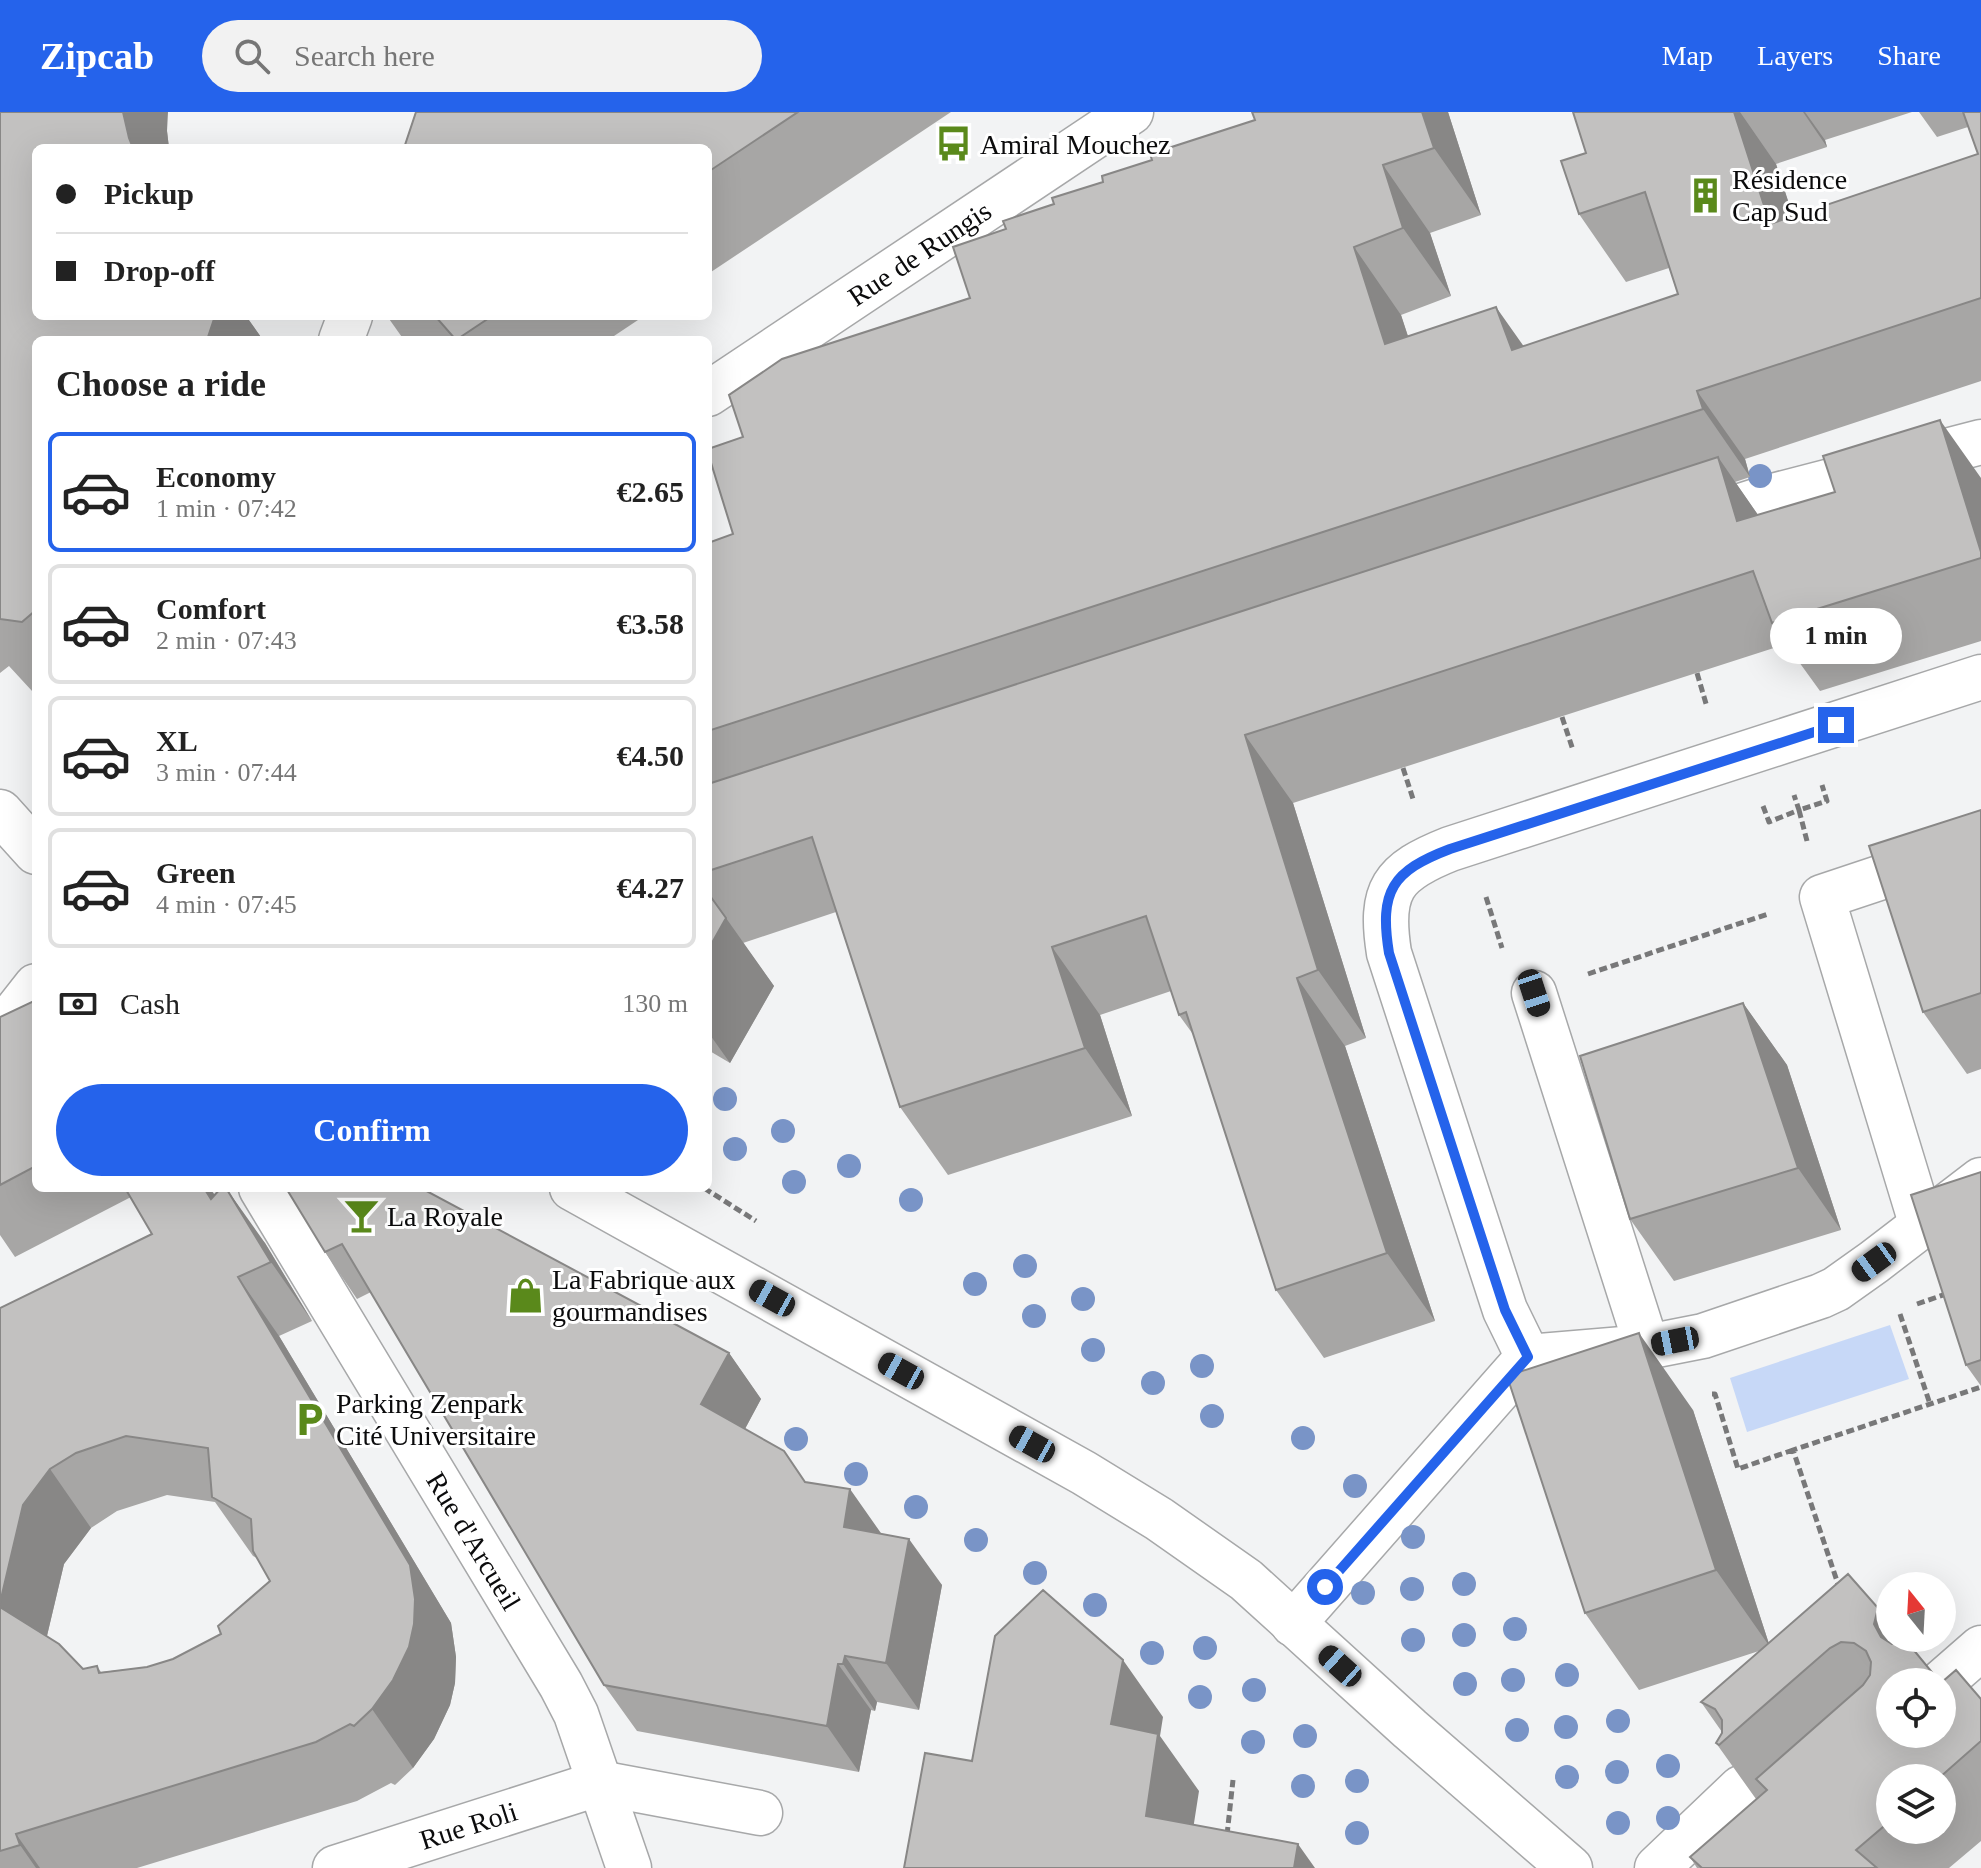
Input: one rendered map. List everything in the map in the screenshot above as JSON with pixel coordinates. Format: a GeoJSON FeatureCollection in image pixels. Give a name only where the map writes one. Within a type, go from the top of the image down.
{"type":"FeatureCollection","features":[{"type":"Feature","properties":{"kind":"street","name":"Rue de Rungis"},"geometry":{"type":"LineString","coordinates":[[712,391],[1131,112]]}},
{"type":"Feature","properties":{"kind":"street"},"geometry":{"type":"LineString","coordinates":[[1663,532],[1769,497],[1981,442]]}},
{"type":"Feature","properties":{"kind":"street"},"geometry":{"type":"LineString","coordinates":[[1528,1357],[1505,1310],[1389,953],[1384,919],[1393,885],[1412,865],[1450,849],[1981,677]]}},
{"type":"Feature","properties":{"kind":"street"},"geometry":{"type":"LineString","coordinates":[[0,812],[32,848]]}},
{"type":"Feature","properties":{"kind":"street"},"geometry":{"type":"LineString","coordinates":[[1922,1226],[1822,897],[1981,844]]}},
{"type":"Feature","properties":{"kind":"street"},"geometry":{"type":"LineString","coordinates":[[0,1032],[32,991]]}},
{"type":"Feature","properties":{"kind":"street"},"geometry":{"type":"LineString","coordinates":[[1534,993],[1647,1347]]}},
{"type":"Feature","properties":{"kind":"street"},"geometry":{"type":"LineString","coordinates":[[1293,1624],[1528,1357],[1647,1347],[1703,1336],[1821,1296],[1836,1289],[1981,1180]]}},
{"type":"Feature","properties":{"kind":"street","name":"Rue d'Arcueil"},"geometry":{"type":"LineString","coordinates":[[263,1192],[561,1685],[576,1714],[629,1868]]}},
{"type":"Feature","properties":{"kind":"street"},"geometry":{"type":"LineString","coordinates":[[579,1192],[1084,1473],[1159,1519],[1246,1580],[1570,1868]]}},
{"type":"Feature","properties":{"kind":"street"},"geometry":{"type":"LineString","coordinates":[[1956,1670],[1981,1648]]}},
{"type":"Feature","properties":{"kind":"street"},"geometry":{"type":"LineString","coordinates":[[600,1783],[760,1813]]}},
{"type":"Feature","properties":{"kind":"street","name":"Rue Roli"},"geometry":{"type":"LineString","coordinates":[[335,1868],[600,1783]]}},
{"type":"Feature","properties":{"kind":"street"},"geometry":{"type":"LineString","coordinates":[[1657,1868],[1741,1788]]}},
{"type":"Feature","properties":{"kind":"path"},"geometry":{"type":"LineString","coordinates":[[1762,802],[1769,822],[1827,801],[1819,776]]}},
{"type":"Feature","properties":{"kind":"path"},"geometry":{"type":"LineString","coordinates":[[1481,883],[1518,998],[1822,897],[1793,790]]}},
{"type":"Feature","properties":{"kind":"path"},"geometry":{"type":"LineString","coordinates":[[1913,1306],[1955,1291]]}},
{"type":"Feature","properties":{"kind":"path"},"geometry":{"type":"LineString","coordinates":[[1899,1311],[1930,1404]]}},
{"type":"Feature","properties":{"kind":"path"},"geometry":{"type":"LineString","coordinates":[[1700,1398],[1715,1394],[1738,1469],[1981,1387]]}},
{"type":"Feature","properties":{"kind":"path"},"geometry":{"type":"LineString","coordinates":[[1793,1450],[1842,1596]]}},
{"type":"Feature","properties":{"kind":"path"},"geometry":{"type":"LineString","coordinates":[[1226,1844],[1233,1780]]}},
{"type":"Feature","properties":{"kind":"shaded area"},"geometry":{"type":"Polygon","coordinates":[[[1890,1325],[1909,1379],[1747,1432],[1730,1378],[1890,1325]]]}},
{"type":"Feature","properties":{"kind":"building"},"geometry":{"type":"Polygon","coordinates":[[[0,112],[123,112],[131,144],[32,144],[32,320],[214,320],[208,336],[32,336],[32,613],[22,622],[0,619],[0,112]]]}},
{"type":"Feature","properties":{"kind":"building"},"geometry":{"type":"Polygon","coordinates":[[[416,112],[798,112],[712,169],[712,144],[405,144],[416,112]]]}},
{"type":"Feature","properties":{"kind":"building"},"geometry":{"type":"Polygon","coordinates":[[[1252,112],[1422,112],[1434,148],[1383,165],[1403,228],[1354,247],[1385,344],[1496,307],[1512,350],[1678,294],[1645,192],[1579,214],[1561,161],[1586,153],[1573,112],[1734,112],[1770,224],[1978,154],[1963,112],[1981,112],[1981,298],[1697,391],[1703,409],[712,730],[712,542],[733,534],[712,466],[712,448],[743,437],[729,395],[782,359],[970,298],[953,247],[1006,229],[1003,221],[1054,204],[1052,198],[1103,182],[1102,176],[1152,160],[1150,154],[1255,120],[1252,112]]]}},
{"type":"Feature","properties":{"kind":"building"},"geometry":{"type":"Polygon","coordinates":[[[438,320],[486,320],[462,336],[452,336],[438,320]]]}},
{"type":"Feature","properties":{"kind":"building"},"geometry":{"type":"Polygon","coordinates":[[[1940,420],[1981,558],[1772,623],[1753,571],[1245,735],[1318,970],[1297,978],[1387,1253],[1276,1290],[1186,1012],[1179,1015],[1146,916],[1052,947],[1085,1048],[900,1107],[812,837],[712,870],[712,783],[1718,457],[1737,521],[1835,492],[1823,456],[1940,420]]]}},
{"type":"Feature","properties":{"kind":"building"},"geometry":{"type":"Polygon","coordinates":[[[1981,810],[1981,993],[1923,1012],[1869,846],[1981,810]]]}},
{"type":"Feature","properties":{"kind":"building"},"geometry":{"type":"Polygon","coordinates":[[[712,899],[726,918],[712,943],[712,899]]]}},
{"type":"Feature","properties":{"kind":"building"},"geometry":{"type":"Polygon","coordinates":[[[32,1002],[32,1168],[0,1185],[0,1017],[32,1002]]]}},
{"type":"Feature","properties":{"kind":"building"},"geometry":{"type":"Polygon","coordinates":[[[1743,1003],[1798,1168],[1630,1219],[1580,1056],[1743,1003]]]}},
{"type":"Feature","properties":{"kind":"building"},"geometry":{"type":"Polygon","coordinates":[[[1981,1172],[1981,1360],[1966,1365],[1911,1195],[1981,1172]]]}},
{"type":"Feature","properties":{"kind":"building"},"geometry":{"type":"Polygon","coordinates":[[[127,1192],[207,1192],[211,1199],[217,1192],[228,1192],[271,1262],[238,1277],[410,1565],[415,1599],[409,1647],[393,1680],[372,1709],[354,1726],[350,1724],[316,1742],[16,1834],[20,1845],[0,1851],[0,1607],[59,1644],[83,1669],[97,1666],[99,1673],[147,1667],[173,1659],[221,1634],[218,1626],[270,1581],[253,1551],[251,1519],[212,1497],[208,1448],[126,1436],[76,1453],[50,1469],[23,1505],[0,1603],[0,1308],[152,1234],[127,1192]]]}},
{"type":"Feature","properties":{"kind":"building"},"geometry":{"type":"Polygon","coordinates":[[[288,1192],[428,1192],[729,1353],[701,1404],[784,1451],[805,1482],[850,1489],[844,1527],[909,1539],[886,1663],[845,1656],[843,1664],[838,1664],[827,1726],[604,1685],[342,1244],[325,1252],[288,1192]]]}},
{"type":"Feature","properties":{"kind":"building"},"geometry":{"type":"Polygon","coordinates":[[[1639,1333],[1716,1570],[1585,1613],[1507,1376],[1639,1333]]]}},
{"type":"Feature","properties":{"kind":"building"},"geometry":{"type":"Polygon","coordinates":[[[1848,1574],[1876,1606],[1876,1652],[1915,1652],[1929,1668],[1876,1668],[1876,1748],[1956,1748],[1956,1670],[1981,1699],[1981,1741],[1955,1764],[1876,1764],[1876,1833],[1856,1850],[1877,1868],[1702,1868],[1690,1857],[1767,1790],[1756,1779],[1863,1685],[1870,1675],[1871,1662],[1866,1651],[1854,1643],[1841,1642],[1830,1648],[1719,1745],[1716,1743],[1722,1733],[1722,1720],[1715,1709],[1701,1702],[1848,1574]]]}},
{"type":"Feature","properties":{"kind":"building"},"geometry":{"type":"Polygon","coordinates":[[[1043,1590],[1123,1660],[1111,1724],[1158,1734],[1146,1816],[1298,1844],[1294,1868],[904,1868],[925,1753],[972,1761],[995,1636],[1043,1590]]]}},
{"type":"Feature","properties":{"kind":"place","name":"Amiral Mouchez"},"geometry":{"type":"Point","coordinates":[954,144]}},
{"type":"Feature","properties":{"kind":"place","name":"Résidence Cap Sud"},"geometry":{"type":"Point","coordinates":[1706,195]}},
{"type":"Feature","properties":{"kind":"place","name":"La Royale"},"geometry":{"type":"Point","coordinates":[361,1216]}},
{"type":"Feature","properties":{"kind":"place","name":"La Fabrique aux gourmandises"},"geometry":{"type":"Point","coordinates":[526,1295]}},
{"type":"Feature","properties":{"kind":"place","name":"Parking Zenpark Cité Universitaire"},"geometry":{"type":"Point","coordinates":[310,1419]}},
{"type":"Feature","properties":{"kind":"route"},"geometry":{"type":"LineString","coordinates":[[1325,1587],[1528,1357],[1505,1310],[1389,953],[1384,919],[1393,885],[1412,865],[1450,849],[1836,725]]}}]}
